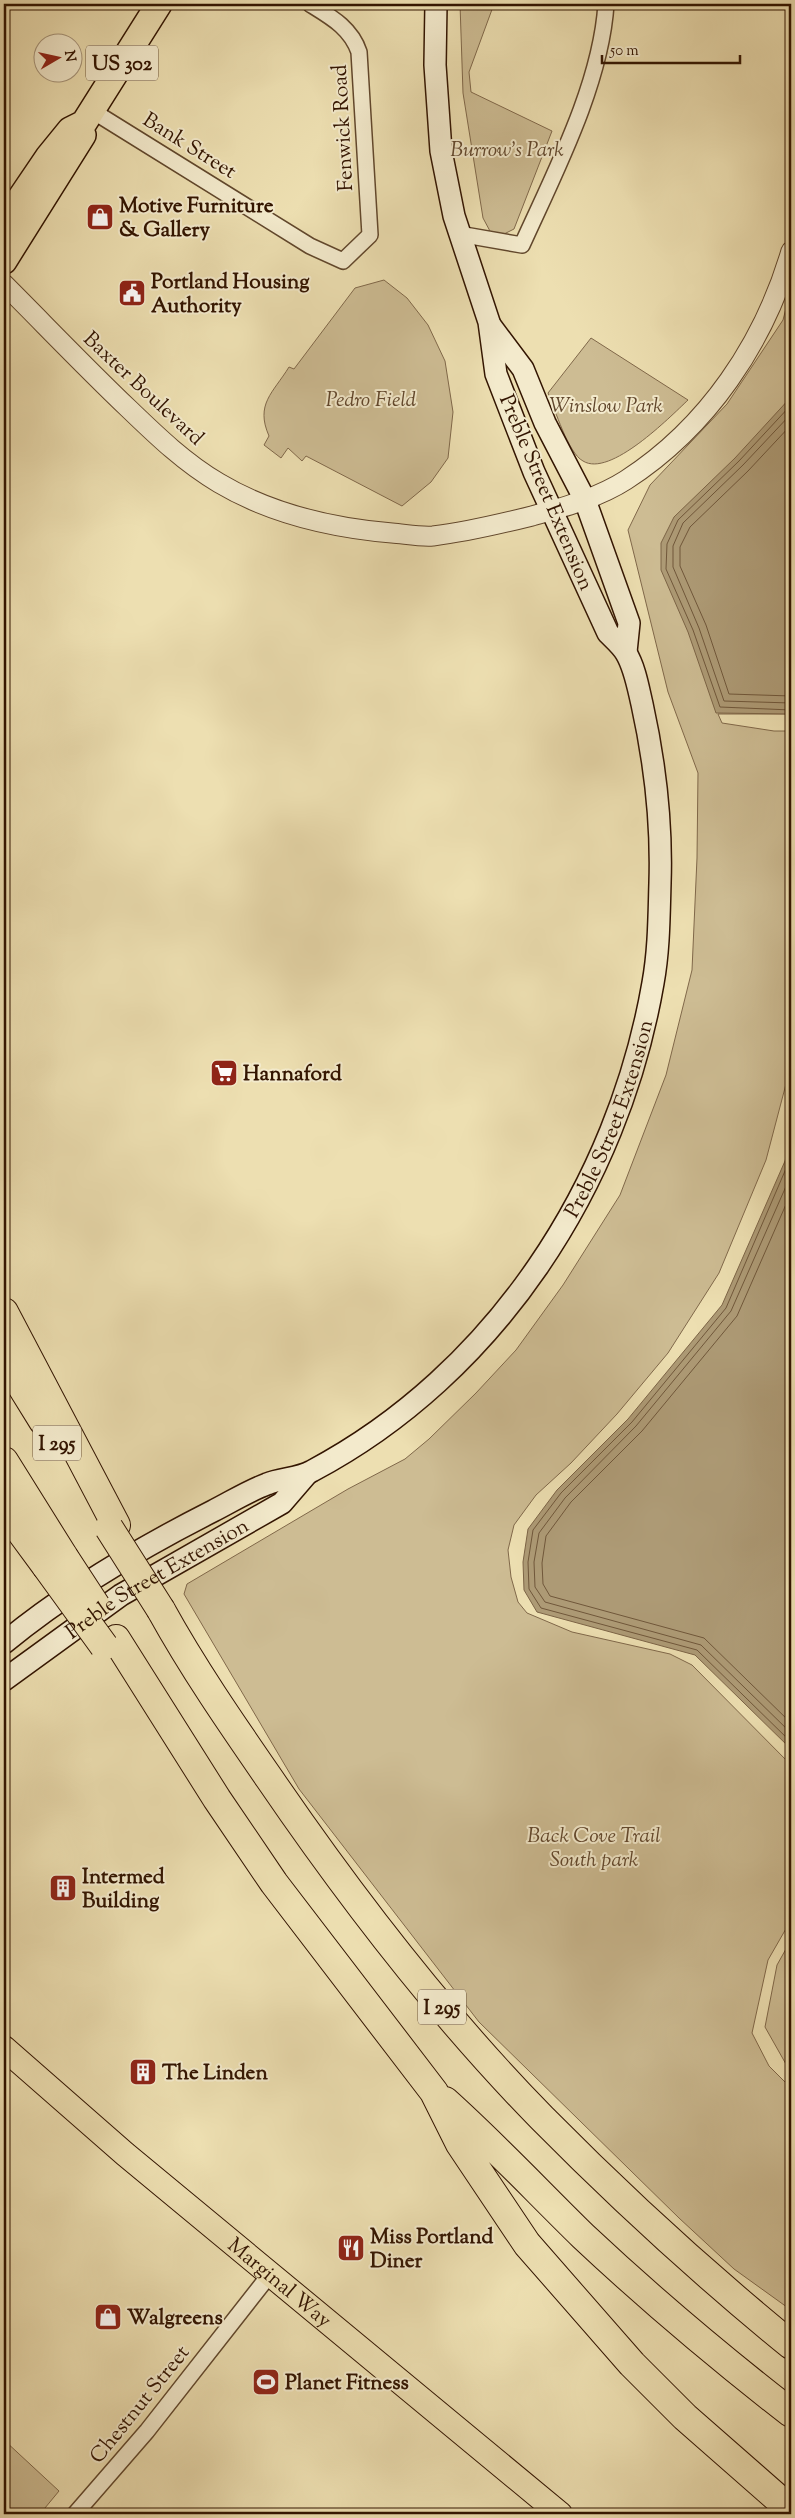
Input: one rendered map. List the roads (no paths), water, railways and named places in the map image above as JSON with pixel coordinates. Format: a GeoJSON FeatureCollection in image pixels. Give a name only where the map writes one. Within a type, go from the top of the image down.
{"type":"FeatureCollection","features":[{"type":"Feature","properties":{"kind":"highway","name":"US 302"},"geometry":{"type":"LineString","coordinates":[[4,222],[48,157],[70,130],[87,116],[159,4]]}},
{"type":"Feature","properties":{"kind":"highway","name":"US 302"},"geometry":{"type":"LineString","coordinates":[[4,261],[84,134],[87,116]]}},
{"type":"Feature","properties":{"kind":"highway"},"geometry":{"type":"LineString","coordinates":[[4,1312],[113,1527]]}},
{"type":"Feature","properties":{"kind":"highway","name":"I 295"},"geometry":{"type":"LineString","coordinates":[[4,1358],[113,1527],[223,1711],[319,1851],[424,1986],[541,2117],[656,2229],[791,2345]]}},
{"type":"Feature","properties":{"kind":"highway","name":"I 295"},"geometry":{"type":"LineString","coordinates":[[4,1460],[55,1561],[217,1800],[274,1883],[434,2092],[483,2136],[583,2236],[662,2308],[791,2413]]}},
{"type":"Feature","properties":{"kind":"highway"},"geometry":{"type":"LineString","coordinates":[[4,1509],[55,1561]]}},
{"type":"Feature","properties":{"kind":"highway"},"geometry":{"type":"LineString","coordinates":[[434,2092],[460,2144],[527,2244],[632,2364],[685,2417],[791,2510]]}},
{"type":"Feature","properties":{"kind":"main road","name":"Preble Street Extension"},"geometry":{"type":"LineString","coordinates":[[4,1643],[107,1570],[174,1530],[269,1483],[307,1474],[344,1453],[437,1385],[485,1335],[521,1290],[563,1228],[582,1196],[606,1140],[638,1049],[649,1005],[659,938],[660,868],[657,784],[636,676],[626,652],[608,633],[552,511],[496,374],[489,322],[459,234],[441,151],[435,66],[436,4]]}},
{"type":"Feature","properties":{"kind":"main road","name":"Preble Street Extension"},"geometry":{"type":"LineString","coordinates":[[489,322],[523,369],[545,423],[585,500],[629,623],[626,652]]}},
{"type":"Feature","properties":{"kind":"main road","name":"Preble Street Extension"},"geometry":{"type":"LineString","coordinates":[[4,1680],[121,1595],[282,1502],[307,1474]]}},
{"type":"Feature","properties":{"kind":"main road","name":"Marginal Way"},"geometry":{"type":"LineString","coordinates":[[4,2048],[124,2154],[271,2273],[560,2514]]}},
{"type":"Feature","properties":{"kind":"street","name":"Fenwick Road"},"geometry":{"type":"LineString","coordinates":[[310,4],[343,26],[355,40],[359,52],[370,235],[343,262]]}},
{"type":"Feature","properties":{"kind":"street"},"geometry":{"type":"LineString","coordinates":[[459,234],[522,245],[567,145],[600,47],[606,4]]}},
{"type":"Feature","properties":{"kind":"street","name":"Bank Street"},"geometry":{"type":"LineString","coordinates":[[87,116],[310,246],[343,262]]}},
{"type":"Feature","properties":{"kind":"street","name":"Baxter Boulevard"},"geometry":{"type":"LineString","coordinates":[[4,284],[166,445],[219,483],[251,499],[329,526],[372,532],[430,536],[492,525],[552,511],[585,500],[626,480],[652,462],[672,446],[706,410],[736,372],[763,324],[791,251]]}},
{"type":"Feature","properties":{"kind":"street","name":"Chestnut Street"},"geometry":{"type":"LineString","coordinates":[[75,2514],[147,2430],[271,2273]]}},
{"type":"Feature","properties":{"kind":"water"},"geometry":{"type":"Polygon","coordinates":[[[791,397],[791,714],[716,713],[688,632],[661,570],[661,543],[674,517],[735,458],[791,397]]]}},
{"type":"Feature","properties":{"kind":"water"},"geometry":{"type":"Polygon","coordinates":[[[791,1137],[791,1749],[695,1655],[537,1612],[524,1590],[523,1562],[528,1529],[557,1490],[628,1419],[722,1305],[785,1161],[791,1137]]]}},
{"type":"Feature","properties":{"kind":"place","name":"Motive Furniture & Gallery"},"geometry":{"type":"Point","coordinates":[100,217]}},
{"type":"Feature","properties":{"kind":"place","name":"Portland Housing Authority"},"geometry":{"type":"Point","coordinates":[132,293]}},
{"type":"Feature","properties":{"kind":"place","name":"Hannaford"},"geometry":{"type":"Point","coordinates":[224,1073]}},
{"type":"Feature","properties":{"kind":"place","name":"Intermed Building"},"geometry":{"type":"Point","coordinates":[63,1888]}},
{"type":"Feature","properties":{"kind":"place","name":"The Linden"},"geometry":{"type":"Point","coordinates":[143,2072]}},
{"type":"Feature","properties":{"kind":"place","name":"Miss Portland Diner"},"geometry":{"type":"Point","coordinates":[351,2248]}},
{"type":"Feature","properties":{"kind":"place","name":"Walgreens"},"geometry":{"type":"Point","coordinates":[108,2317]}},
{"type":"Feature","properties":{"kind":"place","name":"Planet Fitness"},"geometry":{"type":"Point","coordinates":[266,2382]}},
{"type":"Feature","properties":{"kind":"park label","name":"Burrow's Park"},"geometry":{"type":"Point","coordinates":[507,149]}},
{"type":"Feature","properties":{"kind":"park label","name":"Pedro Field"},"geometry":{"type":"Point","coordinates":[371,399]}},
{"type":"Feature","properties":{"kind":"park label","name":"Winslow Park"},"geometry":{"type":"Point","coordinates":[606,405]}},
{"type":"Feature","properties":{"kind":"park label","name":"Back Cove Trail South park"},"geometry":{"type":"Point","coordinates":[594,1847]}}]}
